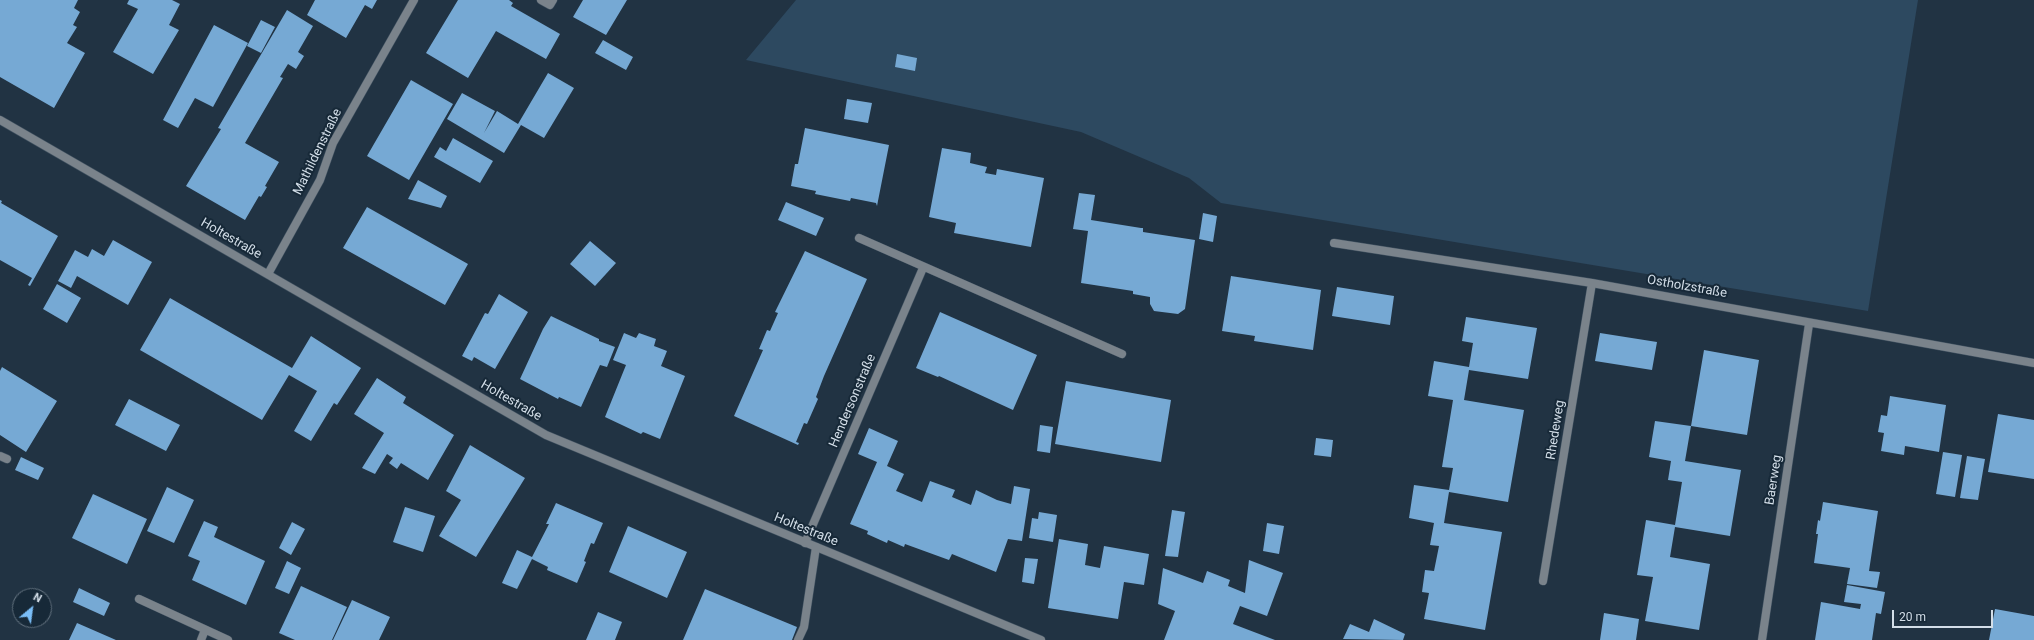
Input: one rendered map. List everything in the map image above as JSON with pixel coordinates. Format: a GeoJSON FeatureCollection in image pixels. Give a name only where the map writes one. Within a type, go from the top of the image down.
{"type":"FeatureCollection","features":[{"type":"Feature","properties":{"kind":"street","name":"Mathildenstraße"},"geometry":{"type":"LineString","coordinates":[[268,274],[320,180],[333,143],[414,0]]}},
{"type":"Feature","properties":{"kind":"street"},"geometry":{"type":"LineString","coordinates":[[541,0],[550,5],[553,0]]}},
{"type":"Feature","properties":{"kind":"street","name":"Holtestraße"},"geometry":{"type":"LineString","coordinates":[[0,120],[546,435],[1042,640]]}},
{"type":"Feature","properties":{"kind":"street"},"geometry":{"type":"LineString","coordinates":[[859,238],[923,268],[1122,354]]}},
{"type":"Feature","properties":{"kind":"street","name":"Ostholzstraße"},"geometry":{"type":"LineString","coordinates":[[1334,243],[1592,283],[1797,319],[1809,324],[2034,364]]}},
{"type":"Feature","properties":{"kind":"street","name":"Hendersonstraße"},"geometry":{"type":"LineString","coordinates":[[805,543],[923,268]]}},
{"type":"Feature","properties":{"kind":"street","name":"Rhedeweg"},"geometry":{"type":"LineString","coordinates":[[1543,581],[1592,283]]}},
{"type":"Feature","properties":{"kind":"street","name":"Baerweg"},"geometry":{"type":"LineString","coordinates":[[1762,640],[1809,324]]}},
{"type":"Feature","properties":{"kind":"street"},"geometry":{"type":"LineString","coordinates":[[798,640],[804,627],[816,547]]}},
{"type":"Feature","properties":{"kind":"street"},"geometry":{"type":"LineString","coordinates":[[139,599],[228,640]]}},
{"type":"Feature","properties":{"kind":"street"},"geometry":{"type":"LineString","coordinates":[[200,640],[205,630]]}},
{"type":"Feature","properties":{"kind":"shaded area"},"geometry":{"type":"Polygon","coordinates":[[[796,0],[1918,0],[1868,311],[1221,203],[1189,178],[1081,132],[746,60],[796,0]]]}},
{"type":"Feature","properties":{"kind":"building"},"geometry":{"type":"Polygon","coordinates":[[[0,0],[78,0],[74,8],[80,12],[73,25],[77,27],[67,43],[85,53],[54,108],[0,77],[0,0]]]}},
{"type":"Feature","properties":{"kind":"building"},"geometry":{"type":"Polygon","coordinates":[[[129,0],[172,0],[180,4],[169,25],[179,30],[153,74],[113,52],[138,9],[127,4],[129,0]]]}},
{"type":"Feature","properties":{"kind":"building"},"geometry":{"type":"Polygon","coordinates":[[[315,0],[377,0],[372,9],[365,5],[346,38],[307,15],[315,0]]]}},
{"type":"Feature","properties":{"kind":"building"},"geometry":{"type":"Polygon","coordinates":[[[458,0],[509,0],[513,3],[511,6],[560,34],[546,59],[496,31],[468,78],[426,53],[458,0]]]}},
{"type":"Feature","properties":{"kind":"building"},"geometry":{"type":"Polygon","coordinates":[[[583,0],[627,0],[606,35],[573,17],[583,0]]]}},
{"type":"Feature","properties":{"kind":"building"},"geometry":{"type":"Polygon","coordinates":[[[287,10],[313,26],[298,52],[304,56],[296,69],[288,64],[280,77],[283,78],[245,143],[279,162],[265,186],[267,187],[261,197],[259,196],[245,220],[186,186],[221,129],[218,128],[287,10]]]}},
{"type":"Feature","properties":{"kind":"building"},"geometry":{"type":"Polygon","coordinates":[[[261,20],[275,27],[261,53],[247,46],[261,20]]]}},
{"type":"Feature","properties":{"kind":"building"},"geometry":{"type":"Polygon","coordinates":[[[214,25],[248,43],[213,107],[195,98],[178,128],[163,120],[214,25]]]}},
{"type":"Feature","properties":{"kind":"building"},"geometry":{"type":"Polygon","coordinates":[[[603,40],[633,57],[626,70],[595,53],[603,40]]]}},
{"type":"Feature","properties":{"kind":"building"},"geometry":{"type":"Polygon","coordinates":[[[897,54],[917,58],[915,71],[895,67],[897,54]]]}},
{"type":"Feature","properties":{"kind":"building"},"geometry":{"type":"Polygon","coordinates":[[[548,73],[574,88],[544,138],[521,125],[504,153],[447,119],[462,93],[495,111],[484,133],[497,111],[518,124],[548,73]]]}},
{"type":"Feature","properties":{"kind":"building"},"geometry":{"type":"Polygon","coordinates":[[[411,80],[453,104],[409,180],[367,156],[411,80]]]}},
{"type":"Feature","properties":{"kind":"building"},"geometry":{"type":"Polygon","coordinates":[[[847,99],[872,103],[868,123],[844,119],[847,99]]]}},
{"type":"Feature","properties":{"kind":"building"},"geometry":{"type":"Polygon","coordinates":[[[805,128],[889,145],[877,206],[876,203],[851,198],[850,201],[815,194],[816,191],[791,186],[795,164],[798,164],[805,128]]]}},
{"type":"Feature","properties":{"kind":"building"},"geometry":{"type":"Polygon","coordinates":[[[453,138],[493,161],[480,183],[434,157],[440,147],[446,151],[453,138]]]}},
{"type":"Feature","properties":{"kind":"building"},"geometry":{"type":"Polygon","coordinates":[[[942,148],[971,153],[970,163],[987,167],[985,173],[996,175],[997,169],[1044,178],[1031,247],[954,233],[956,223],[929,217],[942,148]]]}},
{"type":"Feature","properties":{"kind":"building"},"geometry":{"type":"Polygon","coordinates":[[[418,180],[447,196],[441,208],[408,199],[418,180]]]}},
{"type":"Feature","properties":{"kind":"building"},"geometry":{"type":"Polygon","coordinates":[[[1079,193],[1095,195],[1091,220],[1143,228],[1143,232],[1195,240],[1185,309],[1178,314],[1154,311],[1150,304],[1150,297],[1133,294],[1133,291],[1081,283],[1088,231],[1073,229],[1079,193]]]}},
{"type":"Feature","properties":{"kind":"building"},"geometry":{"type":"Polygon","coordinates":[[[0,200],[2,201],[1,203],[58,236],[30,286],[28,285],[32,278],[0,260],[0,200]]]}},
{"type":"Feature","properties":{"kind":"building"},"geometry":{"type":"Polygon","coordinates":[[[786,202],[824,218],[816,236],[778,220],[786,202]]]}},
{"type":"Feature","properties":{"kind":"building"},"geometry":{"type":"Polygon","coordinates":[[[367,207],[468,264],[445,305],[343,248],[367,207]]]}},
{"type":"Feature","properties":{"kind":"building"},"geometry":{"type":"Polygon","coordinates":[[[1203,213],[1217,216],[1213,242],[1199,239],[1203,213]]]}},
{"type":"Feature","properties":{"kind":"building"},"geometry":{"type":"Polygon","coordinates":[[[113,240],[152,262],[128,305],[77,276],[71,288],[58,281],[75,250],[88,257],[92,249],[104,256],[113,240]]]}},
{"type":"Feature","properties":{"kind":"building"},"geometry":{"type":"Polygon","coordinates":[[[590,241],[616,263],[595,286],[570,264],[590,241]]]}},
{"type":"Feature","properties":{"kind":"building"},"geometry":{"type":"Polygon","coordinates":[[[805,251],[867,279],[824,376],[816,397],[818,399],[807,424],[804,423],[796,442],[799,443],[798,445],[734,416],[763,350],[759,349],[767,330],[770,331],[778,313],[775,312],[805,251]]]}},
{"type":"Feature","properties":{"kind":"building"},"geometry":{"type":"Polygon","coordinates":[[[1231,276],[1321,290],[1313,350],[1254,341],[1255,336],[1222,331],[1231,276]]]}},
{"type":"Feature","properties":{"kind":"building"},"geometry":{"type":"Polygon","coordinates":[[[57,284],[81,298],[67,323],[43,309],[57,284]]]}},
{"type":"Feature","properties":{"kind":"building"},"geometry":{"type":"Polygon","coordinates":[[[1337,287],[1394,296],[1390,325],[1332,316],[1337,287]]]}},
{"type":"Feature","properties":{"kind":"building"},"geometry":{"type":"Polygon","coordinates":[[[499,294],[528,312],[495,369],[474,357],[472,361],[462,356],[485,313],[488,314],[499,294]]]}},
{"type":"Feature","properties":{"kind":"building"},"geometry":{"type":"Polygon","coordinates":[[[170,298],[292,368],[311,336],[361,368],[337,405],[334,403],[311,441],[294,431],[317,391],[289,375],[262,420],[140,350],[170,298]]]}},
{"type":"Feature","properties":{"kind":"building"},"geometry":{"type":"Polygon","coordinates":[[[940,312],[1037,355],[1013,410],[939,376],[938,377],[916,368],[940,312]]]}},
{"type":"Feature","properties":{"kind":"building"},"geometry":{"type":"Polygon","coordinates":[[[551,316],[599,339],[599,341],[615,347],[607,367],[600,365],[581,407],[559,397],[558,399],[520,379],[543,329],[551,316]]]}},
{"type":"Feature","properties":{"kind":"building"},"geometry":{"type":"Polygon","coordinates":[[[1466,317],[1537,328],[1528,379],[1469,370],[1464,400],[1524,410],[1508,502],[1449,492],[1444,523],[1502,532],[1485,630],[1424,619],[1429,593],[1422,592],[1425,570],[1434,571],[1439,546],[1430,545],[1434,523],[1409,518],[1414,485],[1449,490],[1453,468],[1442,467],[1453,400],[1428,396],[1434,361],[1469,367],[1473,343],[1462,341],[1466,317]]]}},
{"type":"Feature","properties":{"kind":"building"},"geometry":{"type":"Polygon","coordinates":[[[624,333],[636,338],[639,333],[656,339],[654,346],[667,351],[661,366],[685,376],[660,439],[643,432],[641,434],[605,417],[626,365],[613,360],[624,333]]]}},
{"type":"Feature","properties":{"kind":"building"},"geometry":{"type":"Polygon","coordinates":[[[1600,333],[1657,342],[1652,370],[1595,361],[1600,333]]]}},
{"type":"Feature","properties":{"kind":"building"},"geometry":{"type":"Polygon","coordinates":[[[1704,350],[1759,360],[1747,435],[1691,426],[1704,350]]]}},
{"type":"Feature","properties":{"kind":"building"},"geometry":{"type":"Polygon","coordinates":[[[2,367],[57,401],[26,452],[0,435],[0,371],[2,367]]]}},
{"type":"Feature","properties":{"kind":"building"},"geometry":{"type":"Polygon","coordinates":[[[377,378],[406,397],[403,403],[454,435],[428,480],[401,463],[397,469],[389,463],[393,458],[387,454],[375,474],[362,468],[384,433],[354,414],[377,378]]]}},
{"type":"Feature","properties":{"kind":"building"},"geometry":{"type":"Polygon","coordinates":[[[1066,381],[1171,400],[1161,462],[1055,444],[1066,381]]]}},
{"type":"Feature","properties":{"kind":"building"},"geometry":{"type":"Polygon","coordinates":[[[1890,396],[1946,405],[1939,452],[1905,446],[1904,455],[1881,451],[1884,433],[1878,432],[1881,415],[1887,416],[1890,396]]]}},
{"type":"Feature","properties":{"kind":"building"},"geometry":{"type":"Polygon","coordinates":[[[129,399],[180,425],[166,451],[115,425],[129,399]]]}},
{"type":"Feature","properties":{"kind":"building"},"geometry":{"type":"Polygon","coordinates":[[[1998,414],[2034,420],[2034,479],[1988,472],[1998,414]]]}},
{"type":"Feature","properties":{"kind":"building"},"geometry":{"type":"Polygon","coordinates":[[[1655,421],[1691,426],[1685,461],[1741,470],[1730,536],[1675,527],[1670,557],[1710,564],[1699,630],[1645,621],[1653,577],[1637,575],[1646,520],[1675,525],[1682,482],[1668,480],[1671,461],[1649,457],[1655,421]]]}},
{"type":"Feature","properties":{"kind":"building"},"geometry":{"type":"Polygon","coordinates":[[[1040,425],[1053,427],[1050,453],[1037,451],[1040,425]]]}},
{"type":"Feature","properties":{"kind":"building"},"geometry":{"type":"Polygon","coordinates":[[[869,428],[898,441],[887,466],[904,474],[896,491],[922,502],[930,481],[955,490],[952,497],[971,505],[976,490],[997,500],[1011,504],[1014,486],[1030,489],[1022,541],[1008,539],[996,572],[952,554],[949,560],[905,544],[904,547],[888,540],[887,543],[867,534],[868,531],[850,524],[877,462],[858,454],[869,428]]]}},
{"type":"Feature","properties":{"kind":"building"},"geometry":{"type":"Polygon","coordinates":[[[1316,438],[1333,440],[1331,457],[1314,455],[1316,438]]]}},
{"type":"Feature","properties":{"kind":"building"},"geometry":{"type":"Polygon","coordinates":[[[470,445],[525,478],[476,557],[439,536],[461,500],[446,491],[470,445]]]}},
{"type":"Feature","properties":{"kind":"building"},"geometry":{"type":"Polygon","coordinates":[[[1943,452],[1962,455],[1955,497],[1936,494],[1943,452]]]}},
{"type":"Feature","properties":{"kind":"building"},"geometry":{"type":"Polygon","coordinates":[[[1967,456],[1985,459],[1978,500],[1960,498],[1967,456]]]}},
{"type":"Feature","properties":{"kind":"building"},"geometry":{"type":"Polygon","coordinates":[[[21,457],[44,468],[38,480],[15,470],[21,457]]]}},
{"type":"Feature","properties":{"kind":"building"},"geometry":{"type":"Polygon","coordinates":[[[167,487],[194,500],[174,543],[147,531],[167,487]]]}},
{"type":"Feature","properties":{"kind":"building"},"geometry":{"type":"Polygon","coordinates":[[[93,494],[147,519],[127,564],[72,538],[93,494]]]}},
{"type":"Feature","properties":{"kind":"building"},"geometry":{"type":"Polygon","coordinates":[[[1823,502],[1878,511],[1869,571],[1880,572],[1877,588],[1847,584],[1850,568],[1814,563],[1818,534],[1816,534],[1818,520],[1820,521],[1823,502]]]}},
{"type":"Feature","properties":{"kind":"building"},"geometry":{"type":"Polygon","coordinates":[[[556,503],[603,523],[594,544],[591,543],[584,561],[586,562],[577,583],[547,570],[548,567],[532,559],[517,589],[502,583],[517,550],[532,557],[549,524],[546,524],[556,503]]]}},
{"type":"Feature","properties":{"kind":"building"},"geometry":{"type":"Polygon","coordinates":[[[405,507],[435,516],[423,552],[393,542],[405,507]]]}},
{"type":"Feature","properties":{"kind":"building"},"geometry":{"type":"Polygon","coordinates":[[[1172,510],[1185,512],[1178,557],[1165,556],[1172,510]]]}},
{"type":"Feature","properties":{"kind":"building"},"geometry":{"type":"Polygon","coordinates":[[[1039,512],[1057,515],[1053,542],[1029,538],[1032,518],[1038,519],[1039,512]]]}},
{"type":"Feature","properties":{"kind":"building"},"geometry":{"type":"Polygon","coordinates":[[[204,521],[218,527],[214,537],[265,561],[246,605],[192,580],[200,561],[188,556],[204,521]]]}},
{"type":"Feature","properties":{"kind":"building"},"geometry":{"type":"Polygon","coordinates":[[[292,522],[305,529],[291,555],[279,548],[292,522]]]}},
{"type":"Feature","properties":{"kind":"building"},"geometry":{"type":"Polygon","coordinates":[[[1267,523],[1284,526],[1279,554],[1263,551],[1267,523]]]}},
{"type":"Feature","properties":{"kind":"building"},"geometry":{"type":"Polygon","coordinates":[[[628,526],[687,552],[667,598],[609,572],[628,526]]]}},
{"type":"Feature","properties":{"kind":"building"},"geometry":{"type":"Polygon","coordinates":[[[1059,539],[1088,544],[1085,565],[1100,568],[1104,546],[1149,554],[1144,585],[1124,582],[1118,619],[1048,608],[1059,539]]]}},
{"type":"Feature","properties":{"kind":"building"},"geometry":{"type":"Polygon","coordinates":[[[1025,558],[1038,559],[1034,584],[1022,582],[1025,558]]]}},
{"type":"Feature","properties":{"kind":"building"},"geometry":{"type":"Polygon","coordinates":[[[1249,560],[1283,573],[1267,616],[1240,606],[1233,624],[1275,640],[1164,640],[1175,611],[1158,604],[1163,568],[1203,583],[1207,571],[1230,580],[1228,586],[1245,593],[1249,560]]]}},
{"type":"Feature","properties":{"kind":"building"},"geometry":{"type":"Polygon","coordinates":[[[287,561],[301,568],[289,594],[275,588],[287,561]]]}},
{"type":"Feature","properties":{"kind":"building"},"geometry":{"type":"Polygon","coordinates":[[[1847,585],[1885,592],[1881,614],[1876,613],[1872,640],[1815,640],[1821,602],[1860,609],[1861,604],[1844,602],[1847,585]]]}},
{"type":"Feature","properties":{"kind":"building"},"geometry":{"type":"Polygon","coordinates":[[[301,586],[347,607],[332,640],[295,640],[279,633],[301,586]]]}},
{"type":"Feature","properties":{"kind":"building"},"geometry":{"type":"Polygon","coordinates":[[[79,588],[110,603],[104,616],[73,602],[79,588]]]}},
{"type":"Feature","properties":{"kind":"building"},"geometry":{"type":"Polygon","coordinates":[[[705,589],[797,627],[792,640],[683,640],[705,589]]]}},
{"type":"Feature","properties":{"kind":"building"},"geometry":{"type":"Polygon","coordinates":[[[352,600],[390,617],[379,640],[333,640],[352,600]]]}},
{"type":"Feature","properties":{"kind":"building"},"geometry":{"type":"Polygon","coordinates":[[[1995,609],[2034,616],[2034,640],[1989,640],[1995,609]]]}},
{"type":"Feature","properties":{"kind":"building"},"geometry":{"type":"Polygon","coordinates":[[[598,612],[622,622],[615,640],[586,640],[598,612]]]}},
{"type":"Feature","properties":{"kind":"building"},"geometry":{"type":"Polygon","coordinates":[[[1604,613],[1639,619],[1636,640],[1600,640],[1604,613]]]}},
{"type":"Feature","properties":{"kind":"building"},"geometry":{"type":"Polygon","coordinates":[[[1374,619],[1405,634],[1403,640],[1343,639],[1350,624],[1369,632],[1374,619]]]}},
{"type":"Feature","properties":{"kind":"building"},"geometry":{"type":"Polygon","coordinates":[[[77,623],[116,640],[69,640],[77,623]]]}}]}
